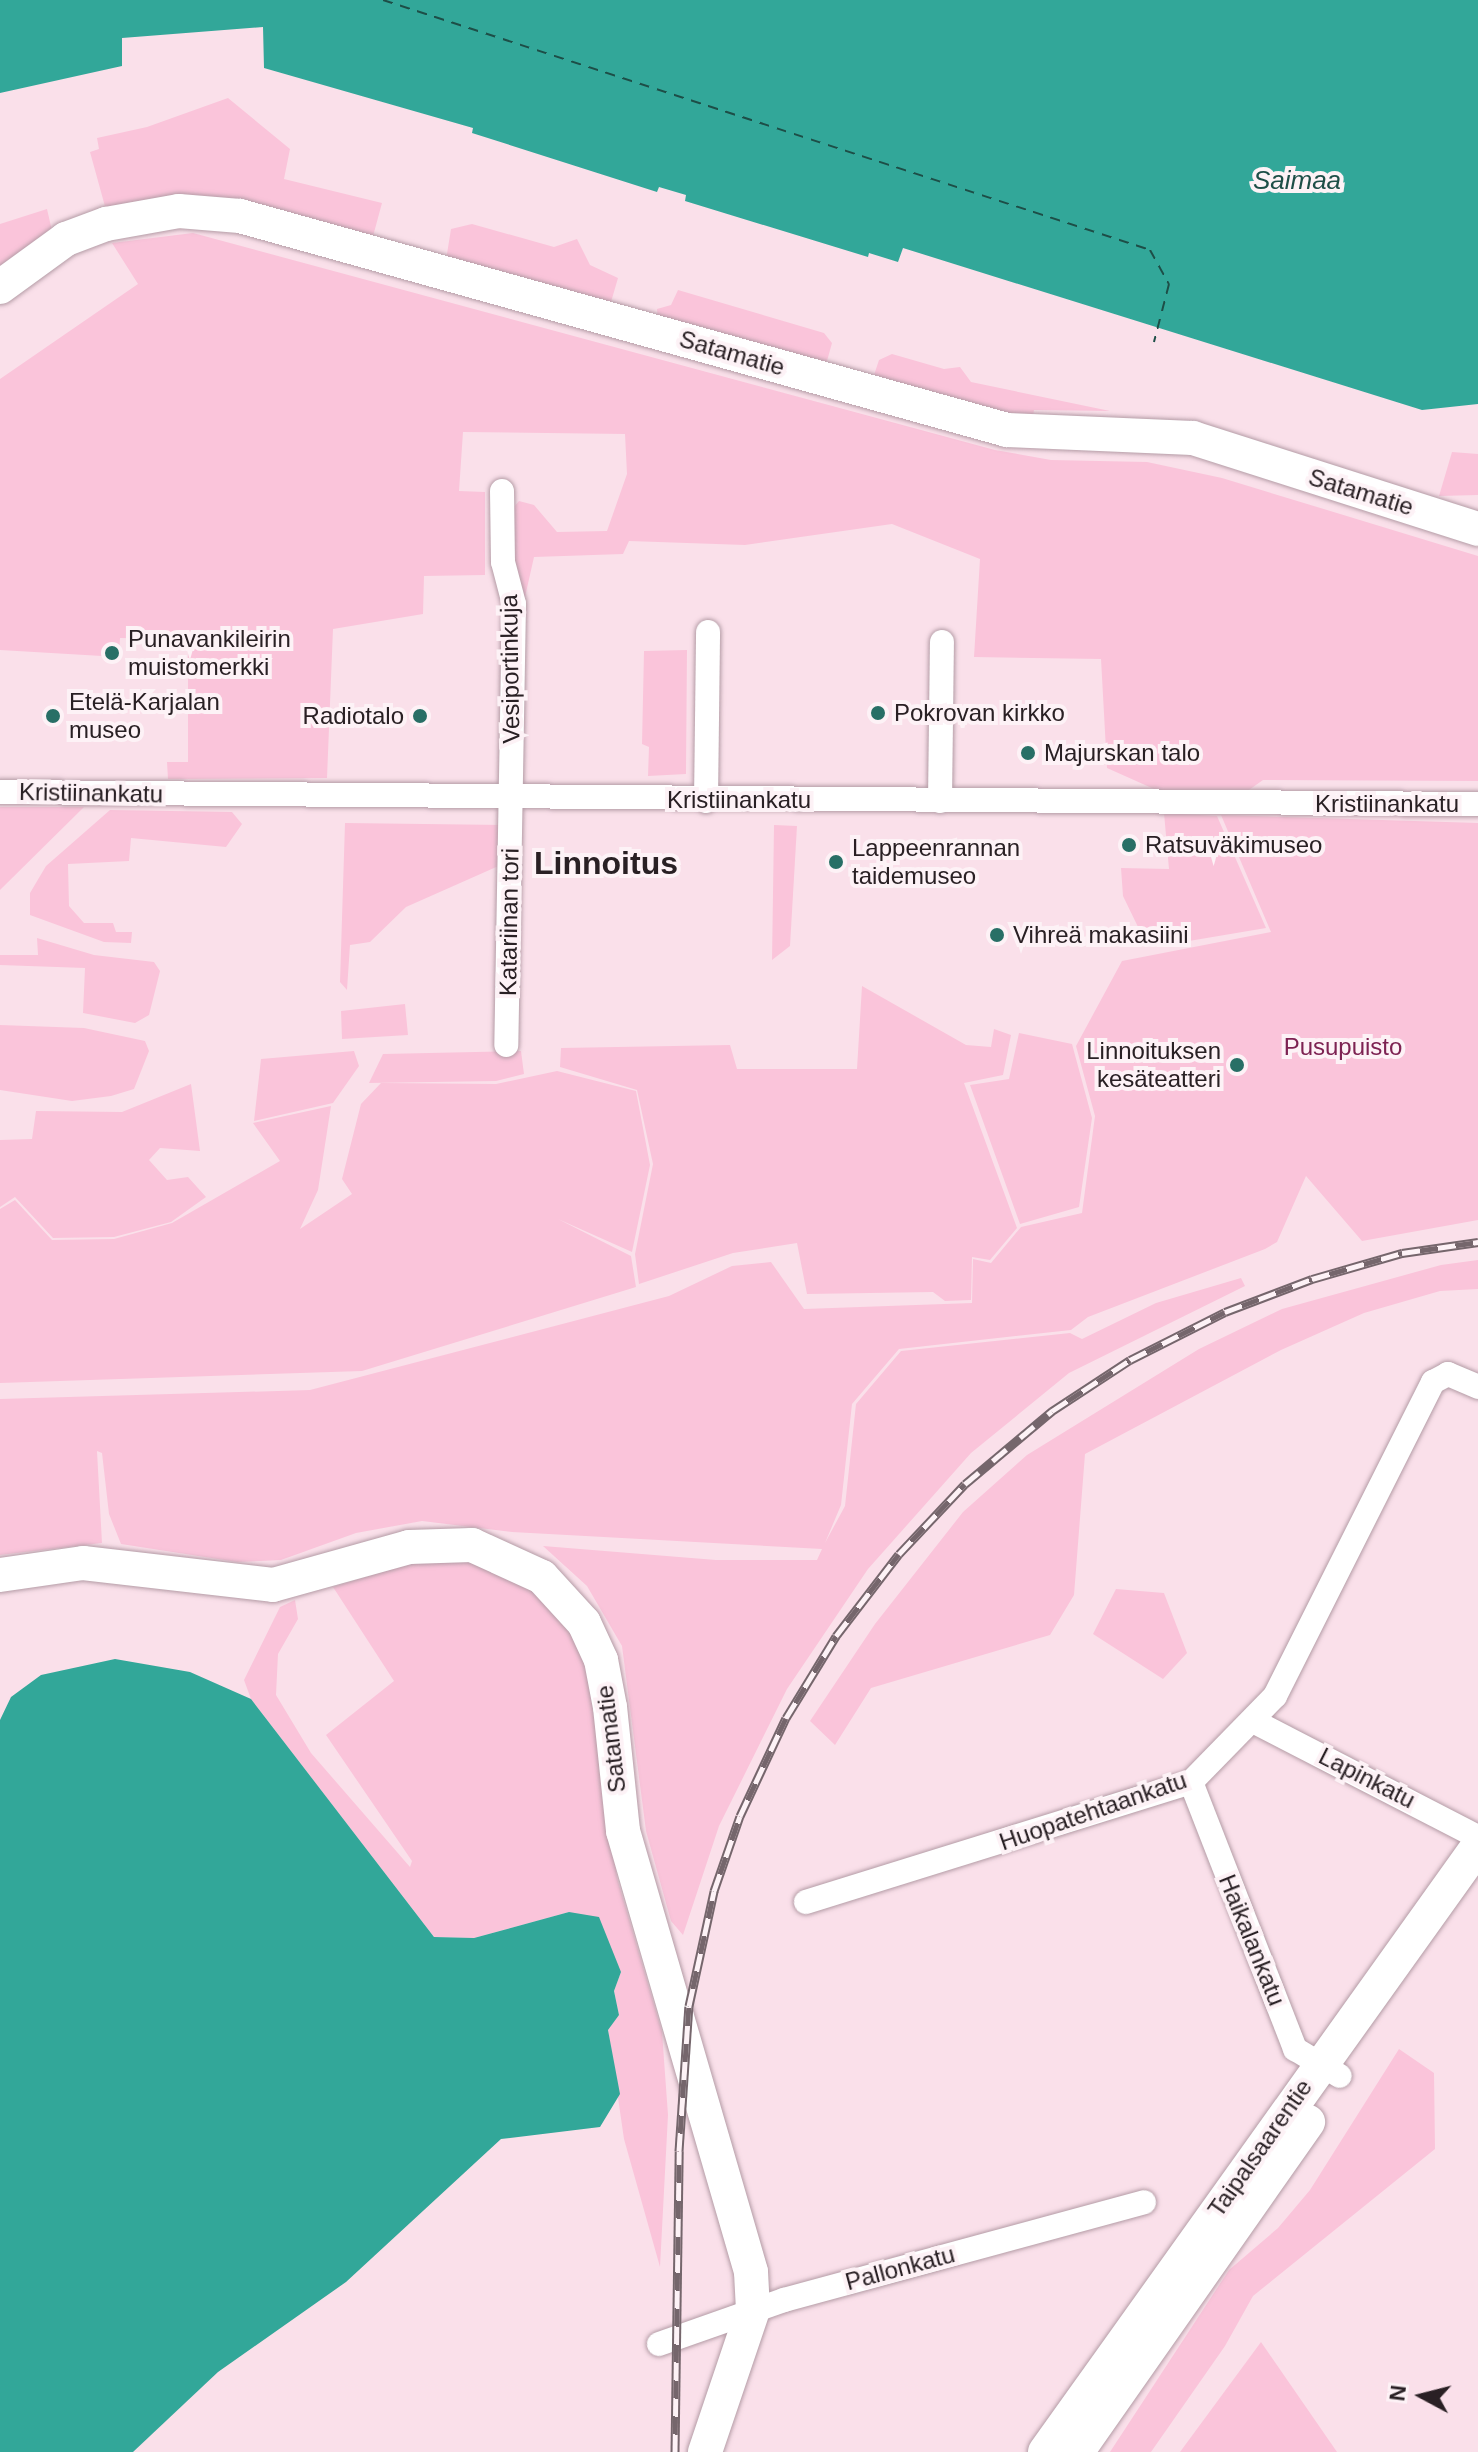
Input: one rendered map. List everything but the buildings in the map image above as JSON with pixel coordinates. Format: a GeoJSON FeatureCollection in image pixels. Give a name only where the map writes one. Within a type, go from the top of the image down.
{"type":"FeatureCollection","features":[{"type":"Feature","properties":{"kind":"street","name":"Satamatie"},"geometry":{"type":"LineString","coordinates":[[0,287],[66,239],[106,224],[179,211],[240,216],[1007,430],[1162,434],[1233,447],[1478,529]]}},
{"type":"Feature","properties":{"kind":"street","name":"Vesiportinkuja"},"geometry":{"type":"LineString","coordinates":[[502,491],[503,562],[514,604],[511,799]]}},
{"type":"Feature","properties":{"kind":"street"},"geometry":{"type":"LineString","coordinates":[[706,801],[708,632]]}},
{"type":"Feature","properties":{"kind":"street"},"geometry":{"type":"LineString","coordinates":[[940,801],[942,642]]}},
{"type":"Feature","properties":{"kind":"street","name":"Kristiinankatu"},"geometry":{"type":"LineString","coordinates":[[0,792],[706,801],[1478,804]]}},
{"type":"Feature","properties":{"kind":"street","name":"Katariinan tori"},"geometry":{"type":"LineString","coordinates":[[506,1045],[511,799]]}},
{"type":"Feature","properties":{"kind":"street","name":"Huopatehtaankatu"},"geometry":{"type":"LineString","coordinates":[[806,1902],[1191,1782],[1255,1722],[1275,1696],[1433,1382],[1448,1374],[1478,1387]]}},
{"type":"Feature","properties":{"kind":"street","name":"Satamatie"},"geometry":{"type":"LineString","coordinates":[[0,1575],[83,1563],[273,1585],[383,1553],[433,1545],[495,1552],[542,1577],[584,1623],[601,1660],[623,1831],[684,2050],[744,2235],[753,2310],[705,2452]]}},
{"type":"Feature","properties":{"kind":"street","name":"Lapinkatu"},"geometry":{"type":"LineString","coordinates":[[1255,1722],[1478,1837]]}},
{"type":"Feature","properties":{"kind":"street","name":"Haikalankatu"},"geometry":{"type":"LineString","coordinates":[[1191,1782],[1295,2049],[1330,2070]]}},
{"type":"Feature","properties":{"kind":"street","name":"Taipalsaarentie"},"geometry":{"type":"LineString","coordinates":[[1077,2452],[1478,1846]]}},
{"type":"Feature","properties":{"kind":"street","name":"Taipalsaarentie"},"geometry":{"type":"LineString","coordinates":[[1045,2452],[1330,2070],[1478,1879]]}},
{"type":"Feature","properties":{"kind":"street","name":"Pallonkatu"},"geometry":{"type":"LineString","coordinates":[[659,2344],[753,2310],[1144,2202]]}},
{"type":"Feature","properties":{"kind":"green space"},"geometry":{"type":"Polygon","coordinates":[[[228,98],[290,149],[284,179],[382,203],[372,240],[106,210],[90,152],[99,149],[97,138],[147,127],[228,98]]]}},
{"type":"Feature","properties":{"kind":"green space"},"geometry":{"type":"Polygon","coordinates":[[[47,209],[53,235],[0,273],[0,224],[47,209]]]}},
{"type":"Feature","properties":{"kind":"green space"},"geometry":{"type":"Polygon","coordinates":[[[472,224],[554,247],[577,239],[590,265],[618,278],[611,302],[604,306],[446,260],[451,229],[472,224]]]}},
{"type":"Feature","properties":{"kind":"green space"},"geometry":{"type":"Polygon","coordinates":[[[193,233],[995,450],[1051,460],[1147,462],[1222,478],[1478,556],[1478,781],[1263,780],[1239,797],[1163,793],[1107,768],[1101,659],[974,657],[980,559],[892,524],[745,545],[629,541],[623,554],[534,557],[525,597],[517,593],[509,513],[519,501],[534,505],[557,532],[607,531],[627,474],[625,434],[463,432],[459,491],[485,492],[485,575],[424,576],[423,614],[333,629],[327,778],[168,779],[167,762],[188,762],[188,639],[120,638],[119,657],[0,650],[0,379],[138,284],[112,243],[193,233]]]}},
{"type":"Feature","properties":{"kind":"green space"},"geometry":{"type":"Polygon","coordinates":[[[678,290],[824,333],[832,343],[827,361],[819,365],[658,320],[657,309],[671,305],[678,290]]]}},
{"type":"Feature","properties":{"kind":"green space"},"geometry":{"type":"Polygon","coordinates":[[[892,354],[944,369],[960,367],[971,382],[1110,411],[1034,410],[1033,416],[1004,417],[874,375],[879,360],[892,354]]]}},
{"type":"Feature","properties":{"kind":"green space"},"geometry":{"type":"Polygon","coordinates":[[[1452,452],[1478,454],[1478,495],[1439,496],[1452,452]]]}},
{"type":"Feature","properties":{"kind":"green space"},"geometry":{"type":"Polygon","coordinates":[[[687,650],[686,774],[648,776],[649,747],[642,744],[644,651],[687,650]]]}},
{"type":"Feature","properties":{"kind":"green space"},"geometry":{"type":"Polygon","coordinates":[[[0,807],[84,807],[0,890],[0,807]]]}},
{"type":"Feature","properties":{"kind":"green space"},"geometry":{"type":"Polygon","coordinates":[[[110,810],[232,812],[242,824],[226,847],[131,838],[129,861],[68,864],[69,906],[84,923],[113,923],[116,932],[132,932],[131,943],[104,942],[30,915],[30,893],[46,866],[110,810]]]}},
{"type":"Feature","properties":{"kind":"green space"},"geometry":{"type":"Polygon","coordinates":[[[1164,813],[1217,816],[1266,928],[1183,942],[1139,929],[1123,896],[1121,868],[1169,869],[1164,813]]]}},
{"type":"Feature","properties":{"kind":"green space","name":"Pusupuisto"},"geometry":{"type":"Polygon","coordinates":[[[1221,815],[1478,823],[1478,1220],[1362,1241],[1306,1176],[1277,1242],[1265,1249],[1088,1317],[1071,1330],[899,1349],[852,1404],[841,1505],[825,1543],[845,1506],[856,1404],[901,1351],[1070,1333],[1082,1339],[1156,1303],[1241,1278],[1245,1286],[1069,1373],[971,1453],[868,1569],[787,1689],[719,1826],[683,1935],[671,1921],[646,1831],[622,1646],[587,1586],[543,1546],[716,1560],[817,1560],[822,1549],[512,1532],[422,1521],[356,1533],[281,1560],[237,1562],[121,1544],[109,1514],[102,1453],[97,1451],[102,1543],[0,1555],[0,1399],[310,1390],[669,1296],[732,1266],[771,1262],[804,1309],[972,1303],[973,1259],[991,1263],[1021,1227],[1082,1213],[1095,1116],[1076,1046],[1122,961],[1271,932],[1221,815]]]}},
{"type":"Feature","properties":{"kind":"green space"},"geometry":{"type":"Polygon","coordinates":[[[345,823],[504,825],[503,864],[406,907],[370,942],[350,945],[347,990],[340,982],[345,823]]]}},
{"type":"Feature","properties":{"kind":"green space"},"geometry":{"type":"Polygon","coordinates":[[[774,825],[797,826],[790,946],[772,960],[774,825]]]}},
{"type":"Feature","properties":{"kind":"green space"},"geometry":{"type":"Polygon","coordinates":[[[37,938],[94,955],[154,962],[160,971],[149,1015],[135,1023],[83,1013],[85,968],[0,965],[0,955],[38,955],[37,938]]]}},
{"type":"Feature","properties":{"kind":"green space"},"geometry":{"type":"Polygon","coordinates":[[[862,986],[966,1045],[991,1047],[994,1029],[1011,1035],[1003,1075],[964,1083],[1017,1228],[990,1260],[972,1257],[971,1300],[945,1301],[933,1292],[807,1294],[797,1243],[733,1253],[639,1284],[635,1254],[653,1164],[637,1090],[560,1067],[561,1048],[730,1045],[737,1069],[857,1069],[862,986]]]}},
{"type":"Feature","properties":{"kind":"green space"},"geometry":{"type":"Polygon","coordinates":[[[405,1004],[408,1035],[342,1039],[341,1011],[405,1004]]]}},
{"type":"Feature","properties":{"kind":"green space"},"geometry":{"type":"Polygon","coordinates":[[[0,1025],[84,1028],[145,1041],[149,1051],[134,1089],[111,1096],[72,1101],[0,1090],[0,1025]]]}},
{"type":"Feature","properties":{"kind":"green space"},"geometry":{"type":"Polygon","coordinates":[[[1019,1033],[1072,1044],[1092,1118],[1079,1207],[1020,1224],[970,1085],[1009,1079],[1019,1033]]]}},
{"type":"Feature","properties":{"kind":"green space"},"geometry":{"type":"Polygon","coordinates":[[[354,1051],[359,1066],[333,1103],[254,1121],[261,1059],[354,1051]]]}},
{"type":"Feature","properties":{"kind":"green space"},"geometry":{"type":"Polygon","coordinates":[[[521,1051],[524,1074],[496,1081],[369,1083],[383,1054],[521,1051]]]}},
{"type":"Feature","properties":{"kind":"green space"},"geometry":{"type":"Polygon","coordinates":[[[557,1071],[636,1091],[650,1165],[632,1252],[558,1219],[631,1256],[636,1287],[362,1371],[0,1383],[0,1209],[15,1200],[52,1240],[114,1239],[172,1223],[280,1161],[253,1123],[331,1106],[318,1190],[300,1229],[352,1194],[342,1179],[361,1104],[381,1083],[496,1084],[557,1071]]]}},
{"type":"Feature","properties":{"kind":"green space"},"geometry":{"type":"Polygon","coordinates":[[[191,1084],[200,1151],[160,1148],[149,1160],[167,1180],[188,1177],[206,1197],[171,1222],[114,1237],[53,1238],[15,1197],[0,1207],[0,1140],[32,1139],[36,1111],[122,1112],[191,1084]]]}},
{"type":"Feature","properties":{"kind":"green space"},"geometry":{"type":"Polygon","coordinates":[[[1478,1260],[1478,1289],[1440,1291],[1364,1313],[1281,1350],[1085,1454],[1074,1595],[1050,1635],[871,1688],[835,1745],[810,1721],[875,1624],[963,1512],[1027,1455],[1199,1349],[1282,1309],[1441,1265],[1478,1260]]]}},
{"type":"Feature","properties":{"kind":"green space"},"geometry":{"type":"Polygon","coordinates":[[[437,1555],[472,1560],[519,1579],[556,1610],[585,1656],[617,1878],[662,2032],[668,2115],[660,2267],[624,2139],[608,2029],[619,2015],[614,1991],[621,1972],[569,1912],[474,1938],[434,1937],[251,1699],[244,1680],[280,1607],[295,1600],[298,1619],[278,1654],[276,1695],[311,1753],[410,1867],[412,1861],[326,1735],[394,1681],[333,1587],[437,1555]]]}},
{"type":"Feature","properties":{"kind":"green space"},"geometry":{"type":"Polygon","coordinates":[[[1116,1589],[1164,1593],[1187,1653],[1163,1679],[1093,1634],[1116,1589]]]}},
{"type":"Feature","properties":{"kind":"green space"},"geometry":{"type":"Polygon","coordinates":[[[1399,2049],[1434,2073],[1435,2149],[1253,2296],[1225,2346],[1151,2452],[1110,2452],[1229,2270],[1278,2228],[1310,2190],[1399,2049]]]}},
{"type":"Feature","properties":{"kind":"green space"},"geometry":{"type":"Polygon","coordinates":[[[1261,2342],[1337,2452],[1180,2452],[1261,2342]]]}},
{"type":"Feature","properties":{"kind":"water","name":"Saimaa"},"geometry":{"type":"Polygon","coordinates":[[[0,0],[1478,0],[1478,404],[1422,410],[903,248],[898,262],[869,253],[868,257],[685,201],[686,195],[659,187],[657,192],[472,133],[473,128],[264,68],[263,27],[122,38],[122,66],[0,93],[0,0]]]}},
{"type":"Feature","properties":{"kind":"water"},"geometry":{"type":"Polygon","coordinates":[[[115,1659],[190,1672],[251,1699],[434,1937],[474,1938],[569,1912],[599,1917],[621,1972],[614,1991],[619,2015],[608,2030],[620,2094],[600,2127],[501,2139],[346,2282],[218,2372],[133,2452],[0,2452],[0,1720],[11,1697],[41,1675],[115,1659]]]}},
{"type":"Feature","properties":{"kind":"ferry route"},"geometry":{"type":"LineString","coordinates":[[383,0],[1150,250],[1169,284],[1154,342]]}},
{"type":"Feature","properties":{"kind":"railway"},"geometry":{"type":"LineString","coordinates":[[675,2452],[679,2151],[689,2006],[714,1891],[740,1816],[786,1718],[836,1636],[899,1554],[965,1484],[1052,1411],[1130,1360],[1225,1312],[1312,1279],[1402,1253],[1478,1242]]}},
{"type":"Feature","properties":{"kind":"place","name":"Punavankileirin muistomerkki"},"geometry":{"type":"Point","coordinates":[112,653]}},
{"type":"Feature","properties":{"kind":"place","name":"Pokrovan kirkko"},"geometry":{"type":"Point","coordinates":[878,713]}},
{"type":"Feature","properties":{"kind":"place","name":"Etelä-Karjalan museo"},"geometry":{"type":"Point","coordinates":[53,716]}},
{"type":"Feature","properties":{"kind":"place","name":"Radiotalo"},"geometry":{"type":"Point","coordinates":[420,716]}},
{"type":"Feature","properties":{"kind":"place","name":"Majurskan talo"},"geometry":{"type":"Point","coordinates":[1028,753]}},
{"type":"Feature","properties":{"kind":"place","name":"Ratsuväkimuseo"},"geometry":{"type":"Point","coordinates":[1129,845]}},
{"type":"Feature","properties":{"kind":"place","name":"Lappeenrannan taidemuseo"},"geometry":{"type":"Point","coordinates":[836,862]}},
{"type":"Feature","properties":{"kind":"place","name":"Vihreä makasiini"},"geometry":{"type":"Point","coordinates":[997,935]}},
{"type":"Feature","properties":{"kind":"place","name":"Linnoituksen kesäteatteri"},"geometry":{"type":"Point","coordinates":[1237,1065]}},
{"type":"Feature","properties":{"kind":"district","name":"Linnoitus"},"geometry":{"type":"Point","coordinates":[606,863]}}]}
